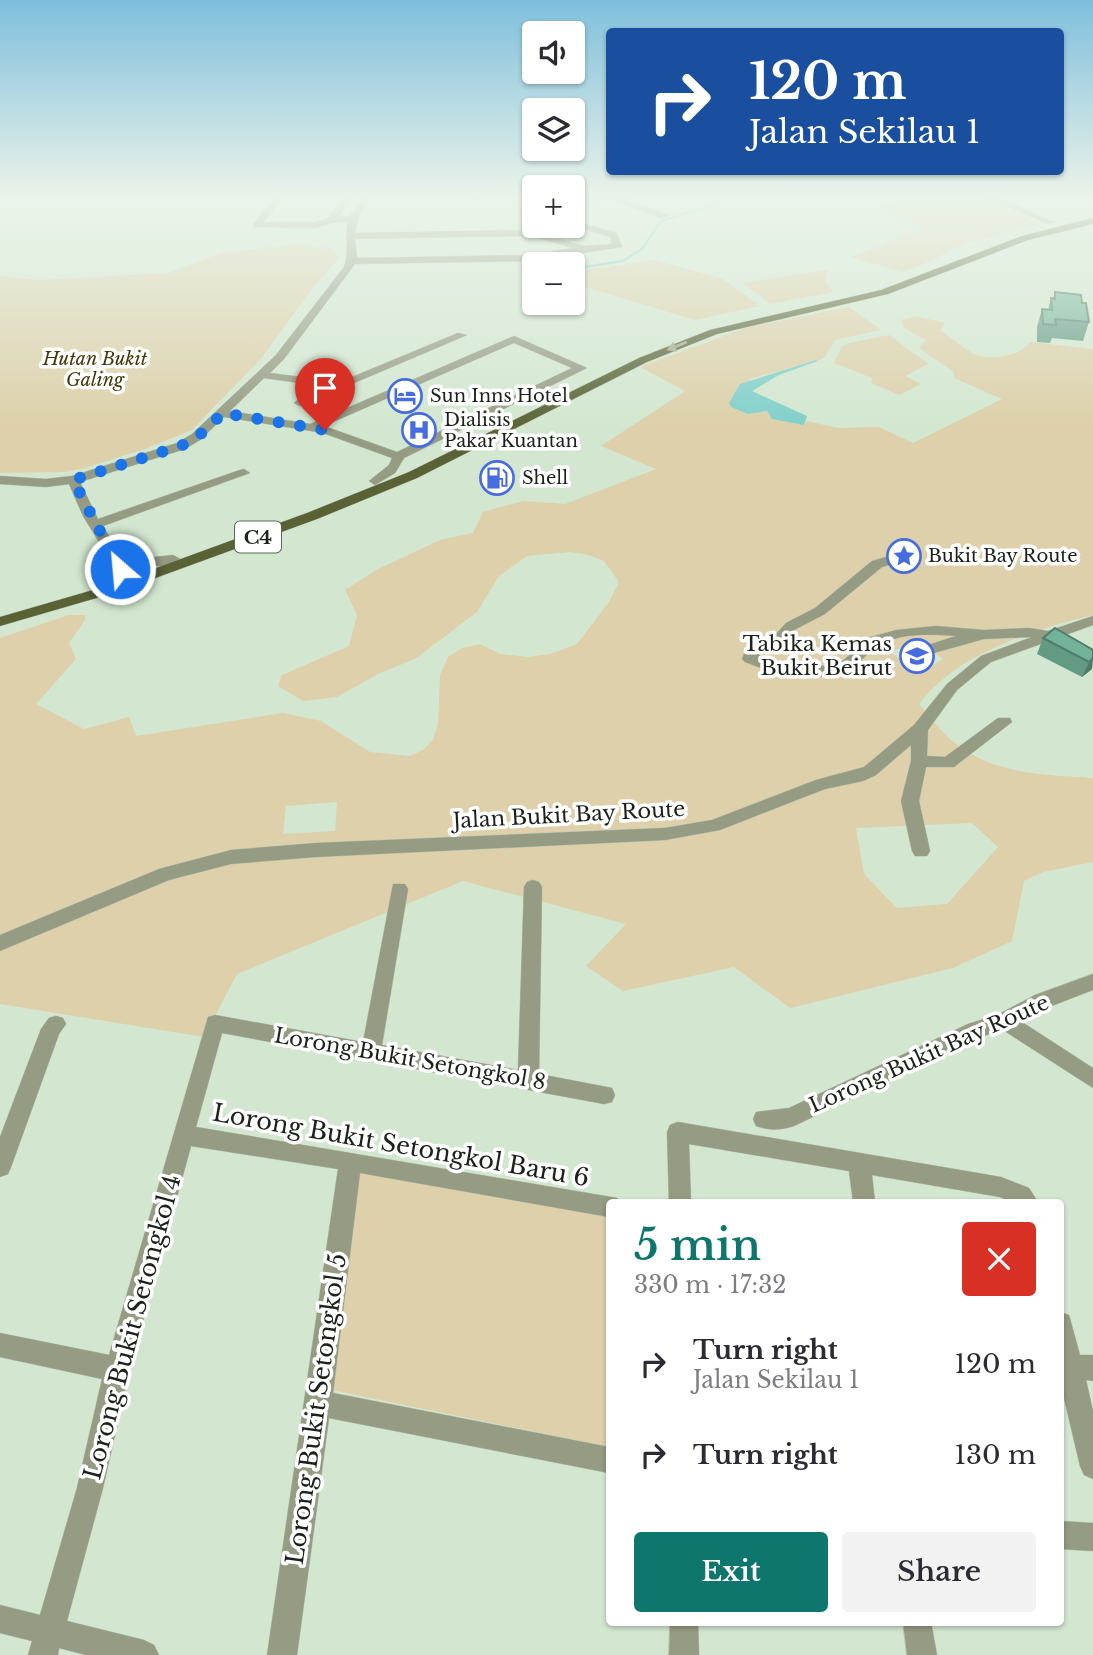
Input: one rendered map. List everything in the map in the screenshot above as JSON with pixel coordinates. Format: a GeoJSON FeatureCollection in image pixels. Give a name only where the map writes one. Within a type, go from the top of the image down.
{"type":"FeatureCollection","features":[{"type":"Feature","properties":{"kind":"main road","name":"C4"},"geometry":{"type":"LineString","coordinates":[[0,612],[173,559],[283,519],[408,467],[671,336],[732,317],[872,285],[901,274]]}},
{"type":"Feature","properties":{"kind":"main road","name":"C4"},"geometry":{"type":"LineString","coordinates":[[0,622],[125,584],[312,516],[426,469],[643,360],[714,332],[884,292],[930,274]]}},
{"type":"Feature","properties":{"kind":"street"},"geometry":{"type":"LineString","coordinates":[[0,480],[46,483],[73,480],[181,446],[202,433],[263,374],[299,333],[342,274]]}},
{"type":"Feature","properties":{"kind":"street"},"geometry":{"type":"LineString","coordinates":[[300,403],[462,335]]}},
{"type":"Feature","properties":{"kind":"street"},"geometry":{"type":"LineString","coordinates":[[223,413],[313,427],[355,438],[398,456],[581,368],[514,339],[313,427]]}},
{"type":"Feature","properties":{"kind":"street"},"geometry":{"type":"LineString","coordinates":[[263,374],[342,386]]}},
{"type":"Feature","properties":{"kind":"street"},"geometry":{"type":"LineString","coordinates":[[375,481],[392,470],[398,456]]}},
{"type":"Feature","properties":{"kind":"street"},"geometry":{"type":"LineString","coordinates":[[96,524],[244,473]]}},
{"type":"Feature","properties":{"kind":"street"},"geometry":{"type":"LineString","coordinates":[[73,480],[120,569],[102,582]]}},
{"type":"Feature","properties":{"kind":"street"},"geometry":{"type":"LineString","coordinates":[[113,552],[145,562],[173,559]]}},
{"type":"Feature","properties":{"kind":"street"},"geometry":{"type":"LineString","coordinates":[[904,556],[877,564],[820,611],[791,626],[772,648],[759,648],[750,654],[750,659],[816,671],[841,669],[851,662],[861,649],[881,639],[928,631],[954,630],[989,635]]}},
{"type":"Feature","properties":{"kind":"street","name":"Jalan Bukit Bay Route"},"geometry":{"type":"LineString","coordinates":[[0,943],[165,873],[230,857],[316,850],[652,835],[714,826],[822,784],[856,777],[882,762],[920,729],[952,687],[972,668],[986,659],[1093,620]]}},
{"type":"Feature","properties":{"kind":"street"},"geometry":{"type":"LineString","coordinates":[[930,649],[954,640],[1030,632],[1050,635],[1069,646]]}},
{"type":"Feature","properties":{"kind":"street"},"geometry":{"type":"LineString","coordinates":[[919,761],[948,762],[1004,722]]}},
{"type":"Feature","properties":{"kind":"street"},"geometry":{"type":"LineString","coordinates":[[920,729],[919,761],[910,801],[921,851]]}},
{"type":"Feature","properties":{"kind":"street"},"geometry":{"type":"LineString","coordinates":[[528,1081],[533,887]]}},
{"type":"Feature","properties":{"kind":"street"},"geometry":{"type":"LineString","coordinates":[[371,1052],[399,889]]}},
{"type":"Feature","properties":{"kind":"street","name":"Lorong Bukit Bay Route"},"geometry":{"type":"LineString","coordinates":[[764,1119],[794,1116],[975,1030],[1005,1021],[1042,1001],[1093,982]]}},
{"type":"Feature","properties":{"kind":"street"},"geometry":{"type":"LineString","coordinates":[[1005,1021],[1093,1079]]}},
{"type":"Feature","properties":{"kind":"street","name":"Lorong Bukit Setongkol 8"},"geometry":{"type":"LineString","coordinates":[[215,1023],[604,1095]]}},
{"type":"Feature","properties":{"kind":"street","name":"Lorong Bukit Setongkol 4"},"geometry":{"type":"LineString","coordinates":[[46,1643],[90,1488],[117,1368],[215,1023]]}},
{"type":"Feature","properties":{"kind":"street"},"geometry":{"type":"LineString","coordinates":[[0,1167],[51,1029],[56,1024]]}},
{"type":"Feature","properties":{"kind":"street"},"geometry":{"type":"LineString","coordinates":[[680,1199],[678,1132],[1001,1187],[1024,1199]]}},
{"type":"Feature","properties":{"kind":"street","name":"Lorong Bukit Setongkol Baru 6"},"geometry":{"type":"LineString","coordinates":[[183,1135],[606,1205]]}},
{"type":"Feature","properties":{"kind":"street","name":"Lorong Bukit Setongkol 5"},"geometry":{"type":"LineString","coordinates":[[282,1655],[319,1403],[350,1162]]}},
{"type":"Feature","properties":{"kind":"street"},"geometry":{"type":"LineString","coordinates":[[859,1163],[864,1199]]}},
{"type":"Feature","properties":{"kind":"street"},"geometry":{"type":"LineString","coordinates":[[1064,1332],[1082,1367],[1093,1466]]}},
{"type":"Feature","properties":{"kind":"street"},"geometry":{"type":"LineString","coordinates":[[0,1345],[117,1368]]}},
{"type":"Feature","properties":{"kind":"street"},"geometry":{"type":"LineString","coordinates":[[319,1403],[606,1459]]}},
{"type":"Feature","properties":{"kind":"street"},"geometry":{"type":"LineString","coordinates":[[1064,1535],[1093,1537]]}},
{"type":"Feature","properties":{"kind":"street"},"geometry":{"type":"LineString","coordinates":[[0,1619],[46,1643],[139,1654]]}},
{"type":"Feature","properties":{"kind":"street"},"geometry":{"type":"LineString","coordinates":[[684,1626],[684,1655]]}},
{"type":"Feature","properties":{"kind":"street"},"geometry":{"type":"LineString","coordinates":[[918,1626],[922,1655]]}},
{"type":"Feature","properties":{"kind":"green space","name":"Hutan Bukit Galing"},"geometry":{"type":"Polygon","coordinates":[[[145,274],[325,274],[260,360],[192,430],[145,449],[85,468],[65,472],[0,473],[0,276],[40,280],[145,274]]]}},
{"type":"Feature","properties":{"kind":"green space"},"geometry":{"type":"Polygon","coordinates":[[[585,274],[706,274],[723,279],[760,306],[695,320],[585,287],[585,274]]]}},
{"type":"Feature","properties":{"kind":"green space"},"geometry":{"type":"Polygon","coordinates":[[[800,274],[827,274],[825,282],[834,292],[770,304],[743,283],[800,274]]]}},
{"type":"Feature","properties":{"kind":"green space"},"geometry":{"type":"Polygon","coordinates":[[[849,307],[881,330],[835,340],[825,357],[818,361],[749,379],[745,413],[767,411],[804,425],[807,421],[838,428],[879,427],[913,443],[1002,399],[954,378],[954,372],[919,348],[926,340],[904,328],[901,320],[916,316],[945,323],[941,331],[970,352],[981,356],[1012,354],[1030,342],[1093,349],[1093,615],[1022,636],[975,657],[935,686],[919,704],[951,740],[988,762],[1022,771],[1093,778],[1093,862],[1043,872],[1024,881],[1012,941],[953,968],[790,1008],[734,967],[623,991],[586,966],[626,924],[463,881],[237,974],[204,1037],[0,1004],[0,638],[69,615],[85,615],[85,620],[69,643],[76,659],[36,704],[84,729],[129,717],[136,736],[283,713],[321,721],[370,752],[410,756],[423,750],[433,740],[438,724],[440,675],[448,657],[462,648],[480,644],[500,654],[528,657],[550,654],[577,644],[609,602],[619,582],[604,561],[588,555],[570,552],[527,556],[499,576],[477,612],[415,659],[380,673],[337,697],[303,701],[278,686],[282,675],[349,646],[357,615],[345,590],[376,570],[440,540],[473,533],[483,512],[523,501],[565,504],[656,469],[601,446],[685,391],[640,367],[745,328],[849,307]],[[914,640],[891,653],[920,672],[943,659],[914,640]],[[337,802],[286,806],[283,834],[335,831],[337,802]],[[972,823],[856,828],[864,874],[897,908],[947,904],[998,847],[972,823]]]}},
{"type":"Feature","properties":{"kind":"green space"},"geometry":{"type":"Polygon","coordinates":[[[889,335],[928,364],[905,376],[921,384],[899,395],[871,383],[872,378],[834,363],[842,346],[889,335]]]}},
{"type":"Feature","properties":{"kind":"green space"},"geometry":{"type":"Polygon","coordinates":[[[356,1155],[617,1199],[606,1199],[606,1446],[322,1388],[356,1155]]]}},
{"type":"Feature","properties":{"kind":"water"},"geometry":{"type":"Polygon","coordinates":[[[818,361],[779,375],[752,391],[807,416],[804,425],[772,419],[767,411],[748,414],[731,407],[729,403],[740,384],[818,361]]]}},
{"type":"Feature","properties":{"kind":"building"},"geometry":{"type":"Polygon","coordinates":[[[1055,292],[1081,295],[1082,303],[1086,303],[1089,322],[1055,319],[1056,325],[1043,324],[1042,309],[1052,310],[1051,298],[1055,299],[1055,292]]]}},
{"type":"Feature","properties":{"kind":"building"},"geometry":{"type":"Polygon","coordinates":[[[1055,628],[1093,650],[1093,658],[1089,662],[1043,638],[1055,628]]]}},
{"type":"Feature","properties":{"kind":"place","name":"Sun Inns Hotel"},"geometry":{"type":"Point","coordinates":[405,396]}},
{"type":"Feature","properties":{"kind":"place","name":"Dialisis Pakar Kuantan"},"geometry":{"type":"Point","coordinates":[419,430]}},
{"type":"Feature","properties":{"kind":"place","name":"Shell"},"geometry":{"type":"Point","coordinates":[497,478]}},
{"type":"Feature","properties":{"kind":"place","name":"Bukit Bay Route"},"geometry":{"type":"Point","coordinates":[904,556]}},
{"type":"Feature","properties":{"kind":"place","name":"Tabika Kemas Bukit Beirut"},"geometry":{"type":"Point","coordinates":[917,656]}},
{"type":"Feature","properties":{"kind":"route"},"geometry":{"type":"LineString","coordinates":[[120,569],[73,480],[93,476],[181,446],[196,438],[223,413],[325,430]]}}]}
